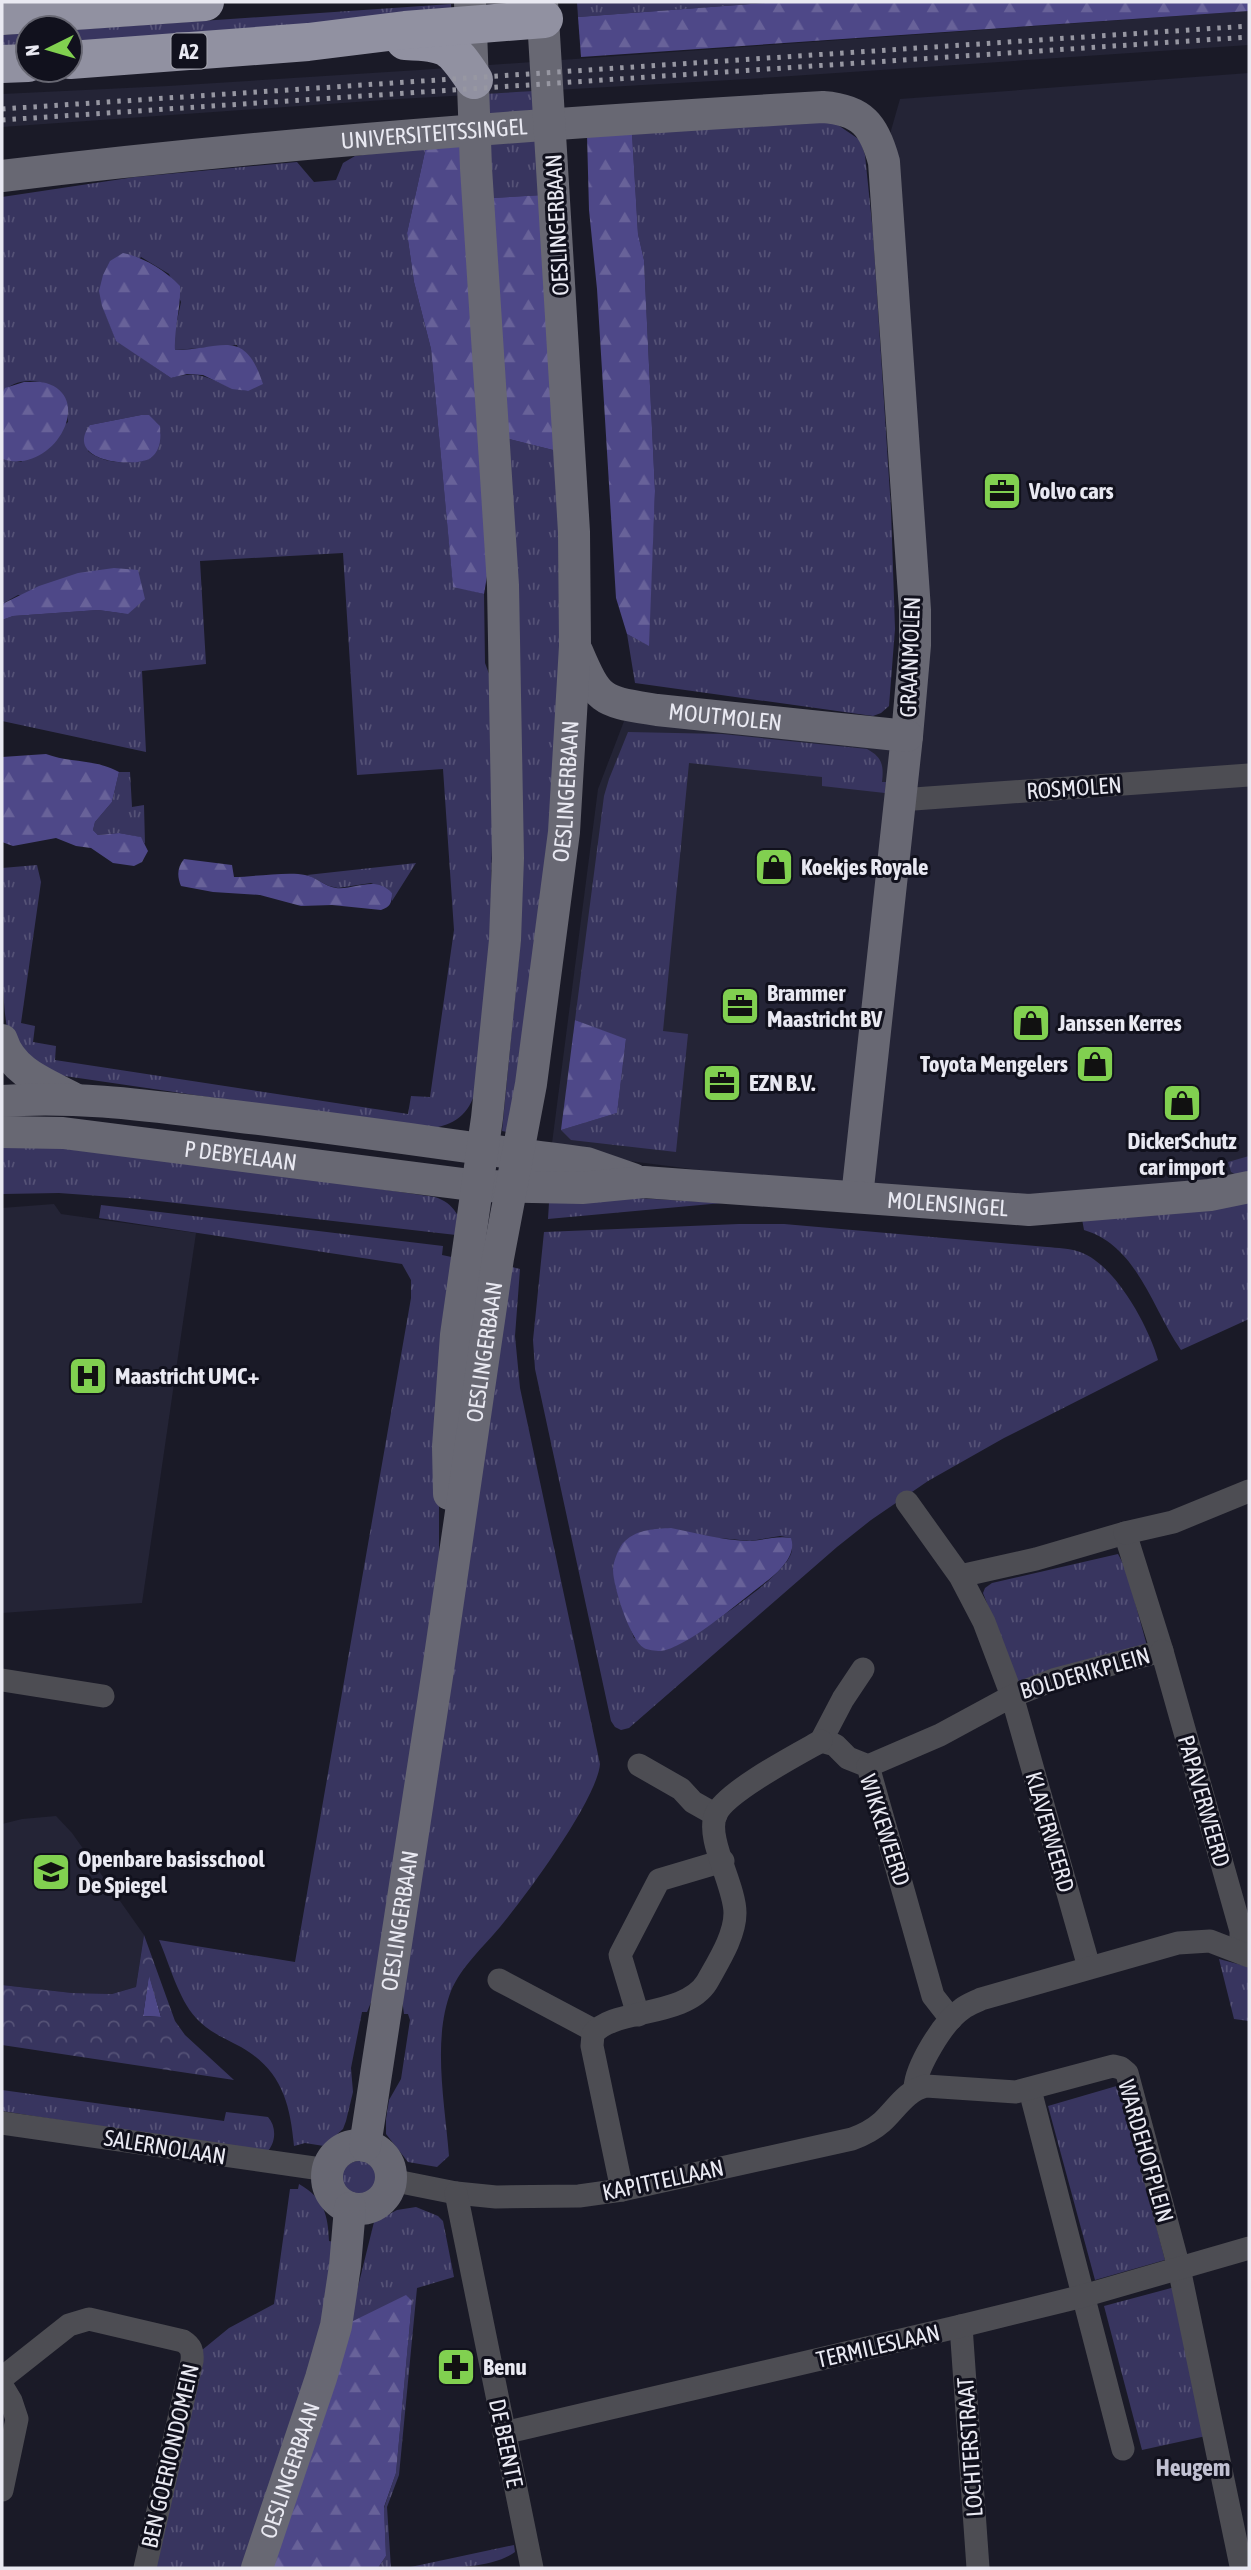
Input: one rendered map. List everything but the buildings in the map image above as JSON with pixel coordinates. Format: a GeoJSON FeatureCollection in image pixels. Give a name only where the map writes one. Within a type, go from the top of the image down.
{"type":"FeatureCollection","features":[{"type":"Feature","properties":{"kind":"highway","name":"A2"},"geometry":{"type":"LineString","coordinates":[[2,16],[205,2]]}},
{"type":"Feature","properties":{"kind":"highway"},"geometry":{"type":"LineString","coordinates":[[469,38],[544,17]]}},
{"type":"Feature","properties":{"kind":"highway","name":"A2"},"geometry":{"type":"LineString","coordinates":[[84,59],[308,42],[376,34],[469,38]]}},
{"type":"Feature","properties":{"kind":"street","name":"OESLINGERBAAN"},"geometry":{"type":"LineString","coordinates":[[365,2146],[498,1258],[542,1012],[564,832],[575,646],[574,532],[544,17]]}},
{"type":"Feature","properties":{"kind":"street","name":"OESLINGERBAAN"},"geometry":{"type":"LineString","coordinates":[[452,1572],[448,1447],[450,1398],[456,1335],[484,1149],[505,940],[509,858],[503,585],[469,38]]}},
{"type":"Feature","properties":{"kind":"street","name":"UNIVERSITEITSSINGEL"},"geometry":{"type":"LineString","coordinates":[[2,176],[153,158],[607,120],[823,107],[852,112],[864,120]]}},
{"type":"Feature","properties":{"kind":"street","name":"GRAANMOLEN"},"geometry":{"type":"LineString","coordinates":[[857,1197],[915,645],[915,610],[884,162],[880,145],[864,120]]}},
{"type":"Feature","properties":{"kind":"street","name":"MOUTMOLEN"},"geometry":{"type":"LineString","coordinates":[[575,646],[594,687],[602,696],[621,704],[907,736]]}},
{"type":"Feature","properties":{"kind":"street","name":"ROSMOLEN"},"geometry":{"type":"LineString","coordinates":[[900,800],[1249,775]]}},
{"type":"Feature","properties":{"kind":"street"},"geometry":{"type":"LineString","coordinates":[[2,1040],[8,1056],[22,1070],[77,1100]]}},
{"type":"Feature","properties":{"kind":"street"},"geometry":{"type":"LineString","coordinates":[[426,1140],[450,1136],[472,1123],[490,1088]]}},
{"type":"Feature","properties":{"kind":"street","name":"P DEBYELAAN"},"geometry":{"type":"LineString","coordinates":[[2,1101],[77,1100],[160,1107],[484,1149]]}},
{"type":"Feature","properties":{"kind":"street","name":"P DEBYELAAN"},"geometry":{"type":"LineString","coordinates":[[2,1132],[63,1133],[479,1186]]}},
{"type":"Feature","properties":{"kind":"street","name":"MOLENSINGEL"},"geometry":{"type":"LineString","coordinates":[[484,1149],[587,1163],[645,1182]]}},
{"type":"Feature","properties":{"kind":"street","name":"MOLENSINGEL"},"geometry":{"type":"LineString","coordinates":[[479,1186],[582,1188],[645,1182],[1029,1210],[1197,1196],[1249,1187]]}},
{"type":"Feature","properties":{"kind":"street"},"geometry":{"type":"LineString","coordinates":[[960,1576],[1036,1559],[1173,1522],[1249,1491]]}},
{"type":"Feature","properties":{"kind":"street","name":"BOLDERIKPLEIN"},"geometry":{"type":"LineString","coordinates":[[907,1502],[960,1576],[984,1622],[1012,1696],[1056,1679],[1163,1651],[1125,1534]]}},
{"type":"Feature","properties":{"kind":"street","name":"PAPAVERWEERD"},"geometry":{"type":"LineString","coordinates":[[1163,1651],[1241,1931],[1245,1954]]}},
{"type":"Feature","properties":{"kind":"street"},"geometry":{"type":"LineString","coordinates":[[622,2190],[592,2046],[594,2031],[605,2024],[687,2000],[705,1985],[733,1928],[735,1913],[733,1896],[715,1838],[716,1815],[724,1804],[743,1789],[821,1741],[843,1699],[863,1669]]}},
{"type":"Feature","properties":{"kind":"street"},"geometry":{"type":"LineString","coordinates":[[2,1680],[103,1696]]}},
{"type":"Feature","properties":{"kind":"street"},"geometry":{"type":"LineString","coordinates":[[869,1766],[940,1735],[1012,1696]]}},
{"type":"Feature","properties":{"kind":"street","name":"KLAVERWEERD"},"geometry":{"type":"LineString","coordinates":[[1012,1696],[1089,1967]]}},
{"type":"Feature","properties":{"kind":"street","name":"WIKKEWEERD"},"geometry":{"type":"LineString","coordinates":[[821,1741],[835,1745],[848,1758],[869,1766],[933,1996],[951,2019]]}},
{"type":"Feature","properties":{"kind":"street"},"geometry":{"type":"LineString","coordinates":[[639,1765],[681,1789],[693,1802],[716,1815]]}},
{"type":"Feature","properties":{"kind":"street"},"geometry":{"type":"LineString","coordinates":[[638,2015],[620,1955],[659,1880],[723,1861]]}},
{"type":"Feature","properties":{"kind":"street","name":"KAPITTELLAAN"},"geometry":{"type":"LineString","coordinates":[[391,2180],[456,2193],[553,2198],[622,2190],[852,2139],[880,2124],[915,2088],[916,2078],[940,2033],[962,2009],[981,1999],[1166,1945],[1210,1941],[1245,1954]]}},
{"type":"Feature","properties":{"kind":"street"},"geometry":{"type":"LineString","coordinates":[[499,1980],[594,2031]]}},
{"type":"Feature","properties":{"kind":"street","name":"WARDEHOFPLEIN"},"geometry":{"type":"LineString","coordinates":[[1030,2090],[1113,2066],[1121,2068],[1127,2074],[1180,2268],[1242,2566]]}},
{"type":"Feature","properties":{"kind":"street"},"geometry":{"type":"LineString","coordinates":[[915,2088],[937,2086],[1003,2093],[1030,2090],[1123,2449]]}},
{"type":"Feature","properties":{"kind":"street","name":"SALERNOLAAN"},"geometry":{"type":"LineString","coordinates":[[2,2123],[328,2170]]}},
{"type":"Feature","properties":{"kind":"street"},"geometry":{"type":"LineString","coordinates":[[365,2146],[385,2159],[391,2180],[387,2193],[379,2202],[368,2208],[350,2208],[338,2202],[330,2191],[328,2170],[332,2160],[341,2151],[365,2146]]}},
{"type":"Feature","properties":{"kind":"street","name":"DE BEENTE"},"geometry":{"type":"LineString","coordinates":[[456,2193],[532,2568]]}},
{"type":"Feature","properties":{"kind":"street","name":"OESLINGERBAAN"},"geometry":{"type":"LineString","coordinates":[[257,2568],[336,2326],[350,2208]]}},
{"type":"Feature","properties":{"kind":"street","name":"TERMILESLAAN"},"geometry":{"type":"LineString","coordinates":[[504,2433],[1083,2296],[1249,2248]]}},
{"type":"Feature","properties":{"kind":"street","name":"BEN GOERIONDOMEIN"},"geometry":{"type":"LineString","coordinates":[[2,2378],[79,2320],[103,2322],[183,2341],[189,2345],[193,2353],[192,2361],[145,2568]]}},
{"type":"Feature","properties":{"kind":"street","name":"LOCHTERSTRAAT"},"geometry":{"type":"LineString","coordinates":[[961,2326],[978,2568]]}},
{"type":"Feature","properties":{"kind":"street"},"geometry":{"type":"LineString","coordinates":[[2,2386],[17,2418],[2,2490]]}},
{"type":"Feature","properties":{"kind":"shaded area"},"geometry":{"type":"Polygon","coordinates":[[[1249,11],[1249,45],[2,127],[2,94],[419,70],[1249,11]]]}},
{"type":"Feature","properties":{"kind":"shaded area"},"geometry":{"type":"Polygon","coordinates":[[[1249,73],[1249,1177],[1017,1204],[839,1188],[551,1151],[598,789],[626,716],[895,745],[918,588],[890,134],[900,99],[1249,73]]]}},
{"type":"Feature","properties":{"kind":"shaded area","name":"Maastricht UMC+"},"geometry":{"type":"Polygon","coordinates":[[[54,1204],[61,1214],[196,1233],[142,1603],[2,1613],[2,1208],[54,1204]]]}},
{"type":"Feature","properties":{"kind":"shaded area","name":"Openbare basisschool De Spiegel"},"geometry":{"type":"Polygon","coordinates":[[[56,1816],[72,1833],[144,1935],[136,1987],[112,1994],[72,1993],[2,1985],[2,1824],[56,1816]]]}},
{"type":"Feature","properties":{"kind":"green space"},"geometry":{"type":"Polygon","coordinates":[[[577,2],[779,2],[578,17],[577,2]]]}},
{"type":"Feature","properties":{"kind":"green space"},"geometry":{"type":"Polygon","coordinates":[[[779,2],[1249,2],[1249,11],[581,57],[578,17],[779,2]]]}},
{"type":"Feature","properties":{"kind":"green space"},"geometry":{"type":"Polygon","coordinates":[[[451,4],[452,22],[84,47],[84,29],[451,4]]]}},
{"type":"Feature","properties":{"kind":"green space"},"geometry":{"type":"Polygon","coordinates":[[[14,34],[14,51],[2,51],[2,35],[14,34]]]}},
{"type":"Feature","properties":{"kind":"green space"},"geometry":{"type":"Polygon","coordinates":[[[533,91],[536,113],[486,118],[484,94],[533,91]]]}},
{"type":"Feature","properties":{"kind":"green space"},"geometry":{"type":"Polygon","coordinates":[[[832,121],[860,140],[865,155],[873,233],[891,509],[895,629],[889,706],[873,716],[635,683],[627,634],[648,645],[655,491],[644,260],[638,234],[632,133],[832,121]]]}},
{"type":"Feature","properties":{"kind":"green space"},"geometry":{"type":"Polygon","coordinates":[[[632,133],[638,234],[644,260],[655,491],[649,646],[627,634],[616,598],[597,289],[589,210],[587,135],[632,133]]]}},
{"type":"Feature","properties":{"kind":"green space"},"geometry":{"type":"Polygon","coordinates":[[[537,134],[543,195],[492,198],[488,139],[537,134]]]}},
{"type":"Feature","properties":{"kind":"green space"},"geometry":{"type":"Polygon","coordinates":[[[460,143],[490,558],[484,594],[453,587],[431,349],[414,282],[407,233],[426,147],[460,143]]]}},
{"type":"Feature","properties":{"kind":"green space"},"geometry":{"type":"Polygon","coordinates":[[[426,147],[407,233],[414,282],[431,349],[453,586],[484,594],[485,663],[495,690],[490,943],[476,1089],[469,1106],[460,1117],[446,1125],[428,1129],[51,1074],[23,1053],[10,1039],[5,1008],[2,868],[37,865],[41,882],[21,1023],[35,1026],[33,1042],[56,1046],[55,1060],[408,1114],[411,1096],[430,1097],[454,930],[443,769],[357,775],[343,553],[200,561],[206,664],[142,671],[146,752],[2,721],[2,620],[13,616],[98,610],[128,614],[18,595],[2,604],[2,459],[21,462],[68,422],[65,399],[60,392],[44,383],[16,383],[2,394],[2,197],[135,177],[297,162],[314,182],[336,180],[343,163],[355,156],[426,147]],[[141,257],[102,305],[116,340],[171,378],[184,375],[203,376],[248,391],[237,345],[175,350],[174,335],[181,302],[169,274],[141,257]],[[141,415],[90,425],[88,451],[102,459],[119,462],[137,462],[152,457],[160,436],[159,426],[150,418],[141,415]]]}},
{"type":"Feature","properties":{"kind":"green space"},"geometry":{"type":"Polygon","coordinates":[[[543,195],[561,452],[505,438],[492,198],[543,195]]]}},
{"type":"Feature","properties":{"kind":"green space"},"geometry":{"type":"Polygon","coordinates":[[[123,253],[154,265],[180,286],[175,350],[218,345],[239,348],[248,354],[256,366],[263,384],[248,391],[232,389],[203,375],[187,374],[171,378],[116,341],[99,291],[110,261],[123,253]]]}},
{"type":"Feature","properties":{"kind":"green space"},"geometry":{"type":"Polygon","coordinates":[[[24,382],[46,383],[61,391],[67,404],[67,418],[62,433],[52,446],[37,456],[21,461],[2,459],[2,394],[5,388],[24,382]]]}},
{"type":"Feature","properties":{"kind":"green space"},"geometry":{"type":"Polygon","coordinates":[[[149,415],[160,426],[159,447],[152,457],[145,461],[120,462],[106,460],[86,448],[84,438],[90,425],[149,415]]]}},
{"type":"Feature","properties":{"kind":"green space"},"geometry":{"type":"Polygon","coordinates":[[[505,438],[561,452],[562,746],[512,1133],[502,1131],[521,935],[505,438]]]}},
{"type":"Feature","properties":{"kind":"green space"},"geometry":{"type":"Polygon","coordinates":[[[114,568],[138,570],[145,599],[128,614],[98,610],[13,616],[2,620],[2,604],[39,586],[78,573],[114,568]]]}},
{"type":"Feature","properties":{"kind":"green space"},"geometry":{"type":"Polygon","coordinates":[[[628,732],[722,734],[867,749],[879,758],[883,771],[882,782],[886,782],[885,793],[822,786],[822,777],[689,763],[663,1031],[688,1034],[676,1152],[571,1140],[561,1130],[617,1113],[626,1040],[575,1020],[604,796],[628,732]]]}},
{"type":"Feature","properties":{"kind":"green space"},"geometry":{"type":"Polygon","coordinates":[[[46,754],[101,765],[119,772],[112,802],[95,822],[93,830],[98,835],[119,833],[141,837],[148,851],[142,862],[134,866],[113,863],[91,848],[76,846],[56,838],[13,846],[2,842],[2,757],[46,754]]]}},
{"type":"Feature","properties":{"kind":"green space"},"geometry":{"type":"Polygon","coordinates":[[[119,772],[130,772],[132,807],[144,805],[145,844],[140,837],[119,833],[98,835],[93,830],[95,822],[112,802],[119,772]]]}},
{"type":"Feature","properties":{"kind":"green space"},"geometry":{"type":"Polygon","coordinates":[[[184,859],[232,865],[234,877],[298,874],[336,888],[379,885],[392,893],[392,899],[388,906],[381,910],[332,905],[301,906],[260,895],[213,892],[181,886],[178,872],[184,859]]]}},
{"type":"Feature","properties":{"kind":"green space"},"geometry":{"type":"Polygon","coordinates":[[[416,863],[392,901],[392,893],[371,883],[338,888],[307,875],[416,863]]]}},
{"type":"Feature","properties":{"kind":"green space"},"geometry":{"type":"Polygon","coordinates":[[[575,1020],[626,1039],[617,1113],[561,1130],[575,1020]]]}},
{"type":"Feature","properties":{"kind":"green space"},"geometry":{"type":"Polygon","coordinates":[[[2,1141],[435,1197],[456,1212],[465,1236],[141,1199],[59,1193],[2,1194],[2,1141]]]}},
{"type":"Feature","properties":{"kind":"green space"},"geometry":{"type":"Polygon","coordinates":[[[1249,1156],[1249,1174],[1239,1176],[1231,1172],[1228,1162],[1249,1156]]]}},
{"type":"Feature","properties":{"kind":"green space"},"geometry":{"type":"Polygon","coordinates":[[[602,1196],[722,1203],[548,1219],[549,1203],[602,1196]]]}},
{"type":"Feature","properties":{"kind":"green space"},"geometry":{"type":"Polygon","coordinates":[[[1249,1200],[1249,1319],[1181,1350],[1131,1264],[1102,1238],[1084,1230],[1082,1219],[1249,1200]]]}},
{"type":"Feature","properties":{"kind":"green space"},"geometry":{"type":"Polygon","coordinates":[[[101,1205],[443,1246],[442,1255],[461,1259],[439,1445],[439,1570],[379,1983],[367,2012],[362,2012],[351,2068],[353,2092],[346,2121],[343,2129],[324,2146],[305,2143],[294,2146],[286,2101],[274,2077],[255,2056],[211,2031],[196,2018],[179,1991],[159,1940],[295,1962],[411,1298],[411,1280],[402,1264],[99,1218],[101,1205]]]}},
{"type":"Feature","properties":{"kind":"green space"},"geometry":{"type":"Polygon","coordinates":[[[784,1224],[1072,1250],[1093,1259],[1118,1283],[1139,1314],[1158,1360],[1004,1438],[928,1481],[871,1520],[629,1728],[621,1730],[611,1721],[535,1369],[533,1340],[544,1232],[784,1224]],[[780,1536],[750,1541],[720,1538],[613,1568],[616,1588],[634,1638],[673,1647],[701,1630],[756,1591],[784,1565],[791,1554],[791,1538],[780,1536]]]}},
{"type":"Feature","properties":{"kind":"green space"},"geometry":{"type":"Polygon","coordinates":[[[512,1267],[520,1269],[515,1336],[520,1388],[600,1764],[587,1800],[558,1848],[511,1913],[467,1965],[451,1991],[445,2010],[441,2051],[449,2156],[437,2167],[408,2162],[386,2134],[386,2119],[389,2100],[401,2079],[410,2020],[408,2014],[404,2014],[400,1984],[512,1267]]]}},
{"type":"Feature","properties":{"kind":"green space"},"geometry":{"type":"Polygon","coordinates":[[[671,1528],[737,1540],[791,1538],[792,1545],[788,1560],[777,1573],[683,1643],[660,1651],[644,1648],[633,1635],[623,1612],[613,1567],[617,1554],[630,1537],[647,1530],[671,1528]]]}},
{"type":"Feature","properties":{"kind":"green space"},"geometry":{"type":"Polygon","coordinates":[[[1118,1554],[1126,1569],[1147,1646],[1020,1683],[1017,1681],[983,1593],[985,1588],[992,1583],[1118,1554]]]}},
{"type":"Feature","properties":{"kind":"green space"},"geometry":{"type":"Polygon","coordinates":[[[144,1935],[175,2021],[185,2035],[234,2080],[2,2045],[2,1985],[72,1993],[112,1994],[136,1987],[144,1935]],[[149,1976],[143,2016],[161,2017],[149,1976]]]}},
{"type":"Feature","properties":{"kind":"green space"},"geometry":{"type":"Polygon","coordinates":[[[1219,1959],[1249,1967],[1249,2021],[1234,2019],[1219,1959]]]}},
{"type":"Feature","properties":{"kind":"green space"},"geometry":{"type":"Polygon","coordinates":[[[149,1974],[161,2017],[143,2016],[149,1974]]]}},
{"type":"Feature","properties":{"kind":"green space"},"geometry":{"type":"Polygon","coordinates":[[[1120,2085],[1165,2260],[1095,2280],[1048,2106],[1120,2085]]]}},
{"type":"Feature","properties":{"kind":"green space"},"geometry":{"type":"Polygon","coordinates":[[[2,2090],[224,2121],[226,2112],[268,2117],[274,2130],[273,2140],[266,2153],[2,2111],[2,2090]]]}},
{"type":"Feature","properties":{"kind":"green space"},"geometry":{"type":"Polygon","coordinates":[[[359,2161],[371,2166],[376,2178],[371,2190],[359,2195],[347,2190],[342,2178],[347,2166],[359,2161]]]}},
{"type":"Feature","properties":{"kind":"green space"},"geometry":{"type":"Polygon","coordinates":[[[299,2184],[319,2201],[326,2215],[329,2241],[334,2242],[317,2358],[243,2568],[149,2568],[196,2355],[229,2328],[274,2304],[290,2189],[298,2189],[299,2184]]]}},
{"type":"Feature","properties":{"kind":"green space"},"geometry":{"type":"Polygon","coordinates":[[[416,2207],[438,2216],[443,2221],[454,2277],[417,2288],[399,2475],[387,2507],[391,2568],[378,2568],[386,2556],[384,2508],[396,2473],[412,2301],[349,2323],[374,2222],[397,2210],[416,2207]]]}},
{"type":"Feature","properties":{"kind":"green space"},"geometry":{"type":"Polygon","coordinates":[[[1175,2287],[1206,2436],[1142,2450],[1104,2306],[1175,2287]]]}},
{"type":"Feature","properties":{"kind":"green space"},"geometry":{"type":"Polygon","coordinates":[[[406,2295],[412,2301],[396,2473],[384,2507],[386,2556],[378,2568],[270,2568],[349,2323],[406,2295]]]}},
{"type":"Feature","properties":{"kind":"green space"},"geometry":{"type":"Polygon","coordinates":[[[514,2545],[515,2552],[478,2565],[406,2568],[514,2545]]]}},
{"type":"Feature","properties":{"kind":"railway"},"geometry":{"type":"LineString","coordinates":[[2,109],[1249,26]]}},
{"type":"Feature","properties":{"kind":"railway"},"geometry":{"type":"LineString","coordinates":[[2,120],[1249,37]]}},
{"type":"Feature","properties":{"kind":"place","name":"Volvo cars"},"geometry":{"type":"Point","coordinates":[1002,491]}},
{"type":"Feature","properties":{"kind":"place","name":"Koekjes Royale"},"geometry":{"type":"Point","coordinates":[774,867]}},
{"type":"Feature","properties":{"kind":"place","name":"Brammer Maastricht BV"},"geometry":{"type":"Point","coordinates":[740,1006]}},
{"type":"Feature","properties":{"kind":"place","name":"Janssen Kerres"},"geometry":{"type":"Point","coordinates":[1031,1023]}},
{"type":"Feature","properties":{"kind":"place","name":"Toyota Mengelers"},"geometry":{"type":"Point","coordinates":[1095,1064]}},
{"type":"Feature","properties":{"kind":"place","name":"EZN B.V."},"geometry":{"type":"Point","coordinates":[722,1083]}},
{"type":"Feature","properties":{"kind":"place","name":"DickerSchutz car import"},"geometry":{"type":"Point","coordinates":[1182,1103]}},
{"type":"Feature","properties":{"kind":"place","name":"Maastricht UMC+"},"geometry":{"type":"Point","coordinates":[88,1376]}},
{"type":"Feature","properties":{"kind":"place","name":"Openbare basisschool De Spiegel"},"geometry":{"type":"Point","coordinates":[51,1872]}},
{"type":"Feature","properties":{"kind":"place","name":"Benu"},"geometry":{"type":"Point","coordinates":[456,2367]}},
{"type":"Feature","properties":{"kind":"district","name":"Heugem"},"geometry":{"type":"Point","coordinates":[1193,2467]}}]}
